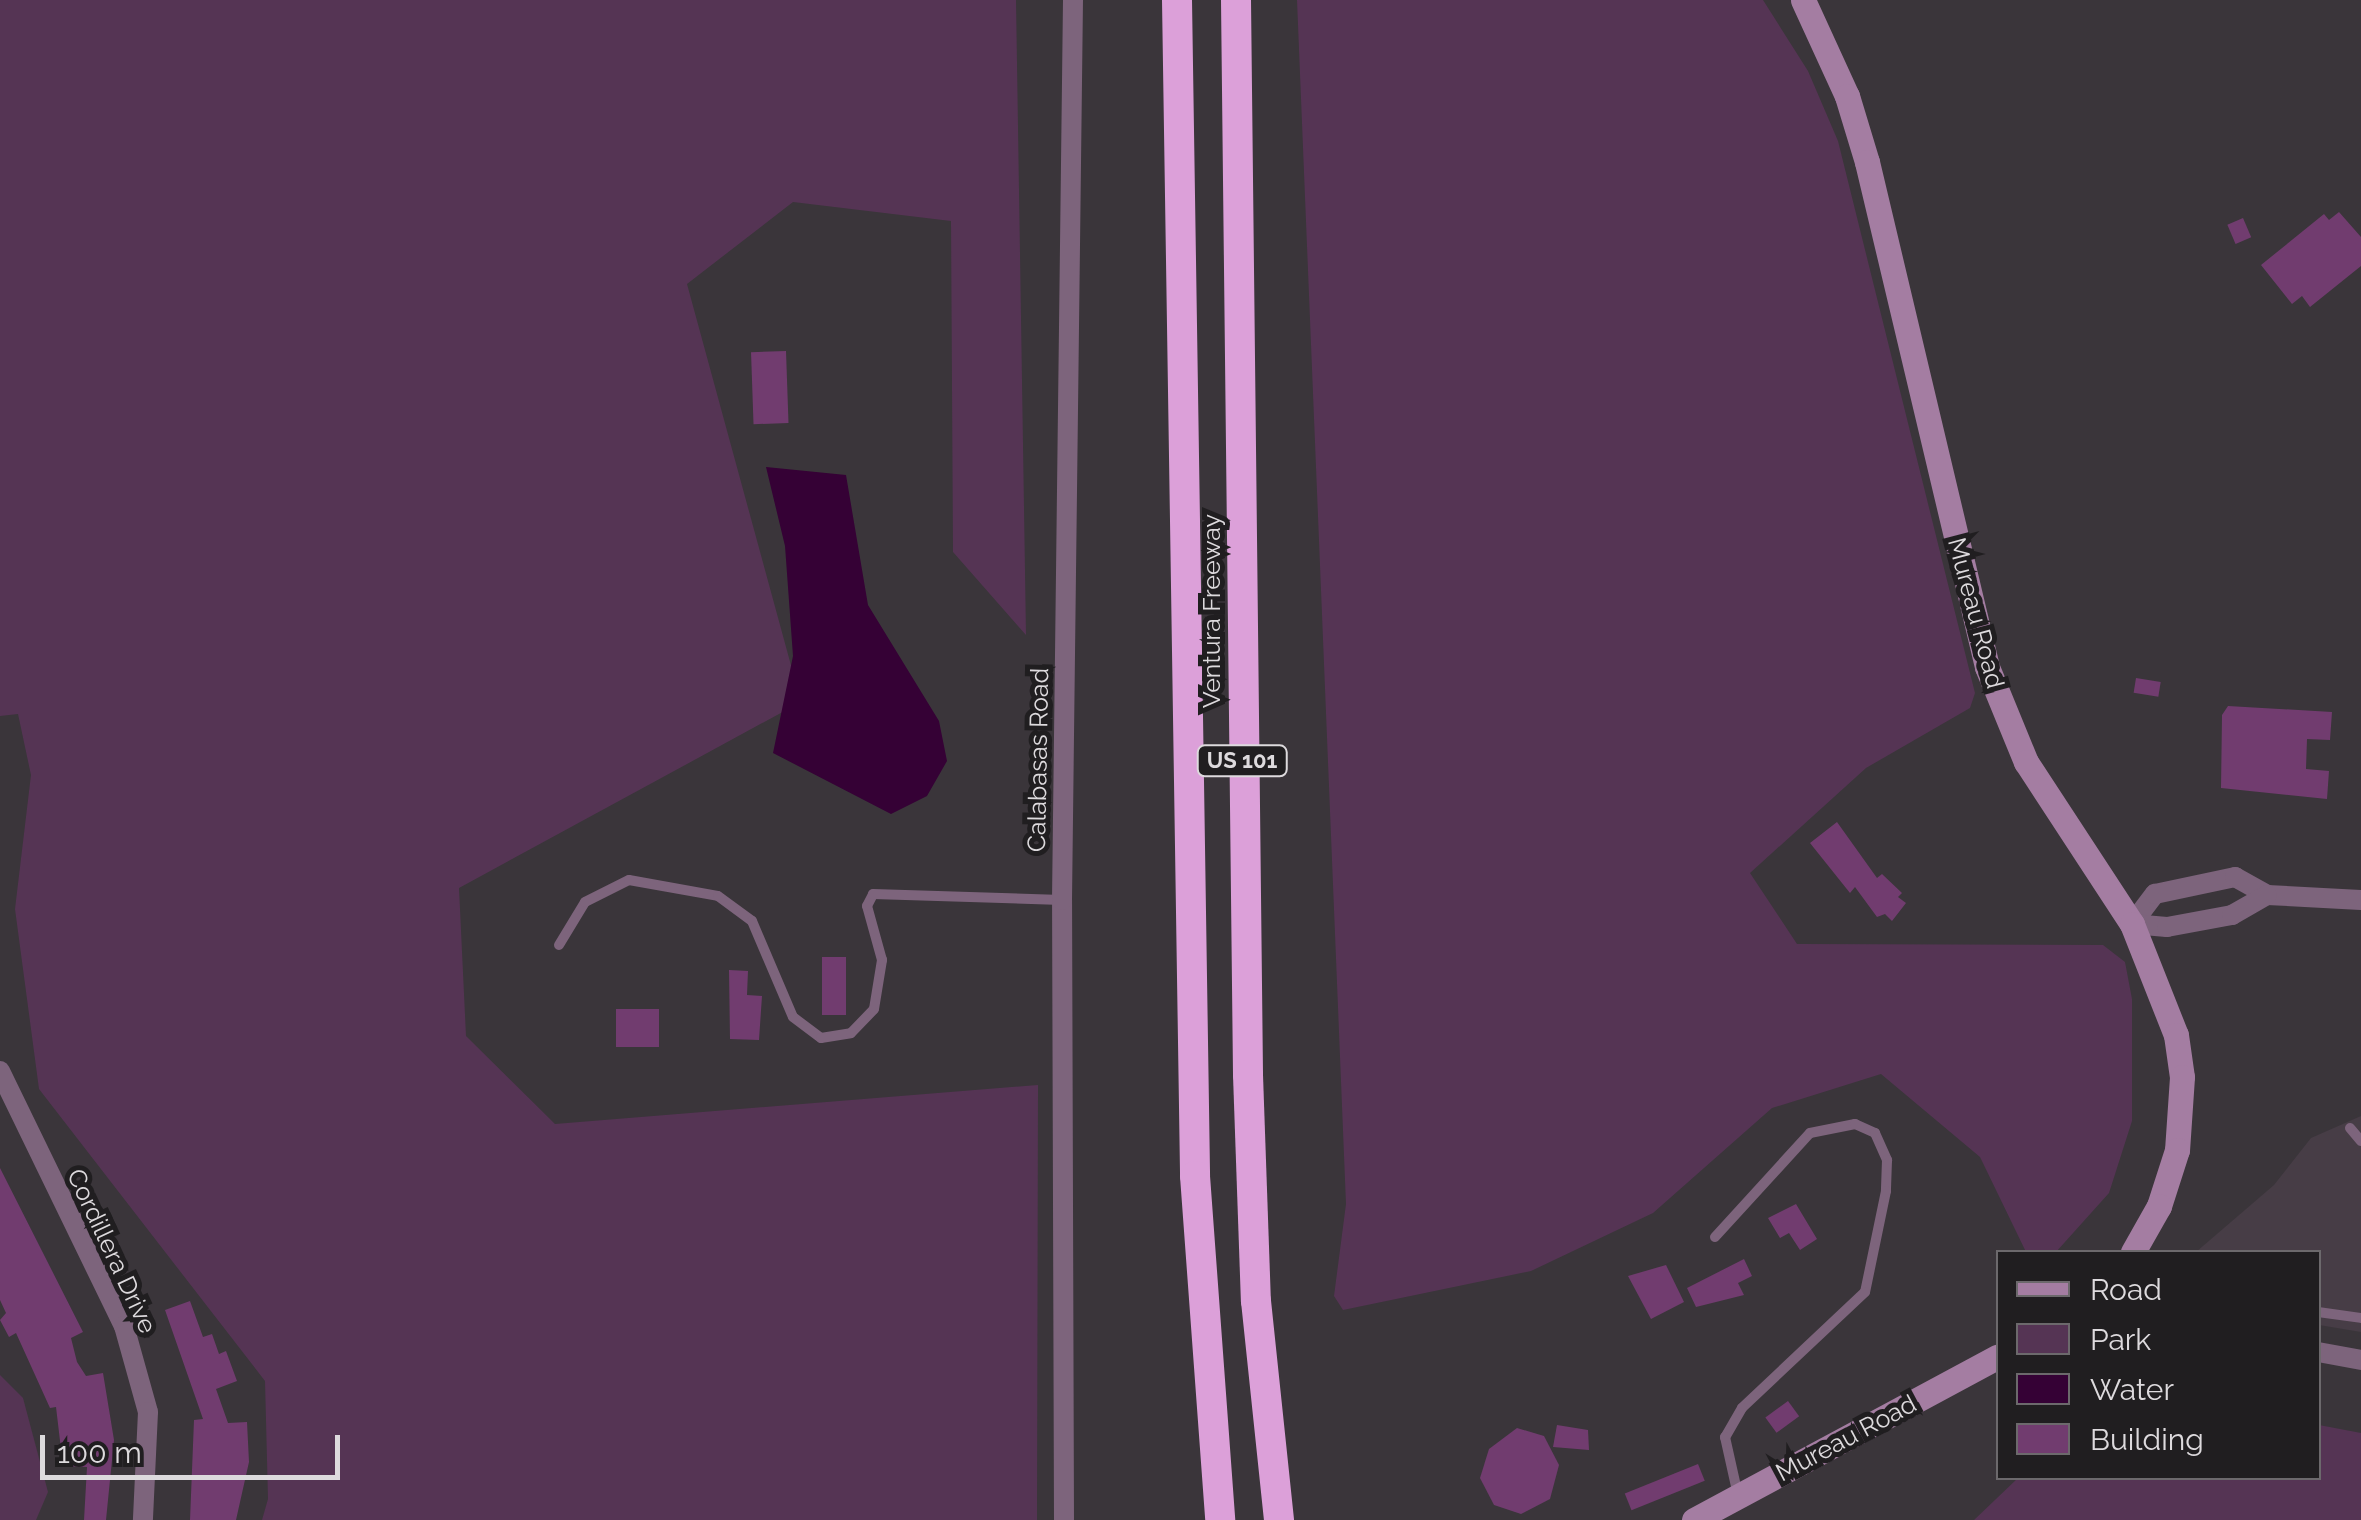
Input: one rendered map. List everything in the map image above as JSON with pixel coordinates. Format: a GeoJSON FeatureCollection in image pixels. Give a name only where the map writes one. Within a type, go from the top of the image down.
{"type":"FeatureCollection","features":[{"type":"Feature","properties":{"kind":"highway","name":"Ventura Freeway"},"geometry":{"type":"LineString","coordinates":[[1177,0],[1195,1176],[1220,1520]]}},
{"type":"Feature","properties":{"kind":"highway","name":"Ventura Freeway"},"geometry":{"type":"LineString","coordinates":[[1236,0],[1248,1074],[1256,1302],[1279,1520]]}},
{"type":"Feature","properties":{"kind":"main road","name":"Mureau Road"},"geometry":{"type":"LineString","coordinates":[[1803,0],[1847,96],[1866,162],[1986,667],[2035,778],[2132,924],[2158,979],[2182,1076],[2170,1176],[2134,1250]]}},
{"type":"Feature","properties":{"kind":"main road","name":"Mureau Road"},"geometry":{"type":"LineString","coordinates":[[1694,1520],[1996,1357]]}},
{"type":"Feature","properties":{"kind":"street","name":"Calabasas Road"},"geometry":{"type":"LineString","coordinates":[[1064,1520],[1062,900],[1073,0]]}},
{"type":"Feature","properties":{"kind":"street"},"geometry":{"type":"LineString","coordinates":[[2132,924],[2156,894],[2235,877],[2267,895],[2361,900]]}},
{"type":"Feature","properties":{"kind":"street"},"geometry":{"type":"LineString","coordinates":[[2132,924],[2167,927],[2232,914],[2267,895]]}},
{"type":"Feature","properties":{"kind":"street","name":"Cordillera Drive"},"geometry":{"type":"LineString","coordinates":[[0,1071],[124,1326],[148,1412],[143,1520]]}},
{"type":"Feature","properties":{"kind":"street"},"geometry":{"type":"LineString","coordinates":[[2321,1353],[2361,1360]]}},
{"type":"Feature","properties":{"kind":"lane"},"geometry":{"type":"LineString","coordinates":[[559,944],[586,902],[629,880],[718,896],[752,921],[793,1017],[821,1038],[851,1033],[874,1009],[882,960],[867,906],[873,894],[1062,900]]}},
{"type":"Feature","properties":{"kind":"lane"},"geometry":{"type":"LineString","coordinates":[[1714,1238],[1810,1133],[1855,1124],[1875,1132],[1887,1160],[1886,1192],[1865,1292],[1742,1408],[1725,1437],[1738,1496]]}},
{"type":"Feature","properties":{"kind":"lane"},"geometry":{"type":"LineString","coordinates":[[2350,1128],[2361,1140]]}},
{"type":"Feature","properties":{"kind":"lane"},"geometry":{"type":"LineString","coordinates":[[2321,1312],[2361,1318]]}},
{"type":"Feature","properties":{"kind":"shaded area"},"geometry":{"type":"Polygon","coordinates":[[[2361,1116],[2361,1332],[2321,1325],[2321,1250],[2198,1250],[2274,1185],[2311,1138],[2361,1116]]]}},
{"type":"Feature","properties":{"kind":"green space"},"geometry":{"type":"Polygon","coordinates":[[[0,0],[1016,0],[1026,635],[953,552],[951,221],[793,202],[687,284],[801,702],[459,888],[466,1036],[555,1124],[1038,1085],[1037,1520],[262,1520],[268,1499],[265,1381],[39,1089],[15,909],[31,775],[18,714],[0,716],[0,0]]]}},
{"type":"Feature","properties":{"kind":"green space"},"geometry":{"type":"Polygon","coordinates":[[[1297,0],[1763,0],[1808,71],[1838,141],[1975,693],[1970,708],[1866,768],[1750,873],[1797,944],[2103,945],[2125,962],[2132,999],[2132,1121],[2109,1193],[2058,1250],[2025,1250],[1980,1157],[1881,1074],[1772,1108],[1653,1213],[1531,1271],[1343,1310],[1334,1296],[1346,1204],[1297,0]]]}},
{"type":"Feature","properties":{"kind":"green space"},"geometry":{"type":"Polygon","coordinates":[[[0,1375],[23,1398],[48,1492],[36,1520],[0,1520],[0,1375]]]}},
{"type":"Feature","properties":{"kind":"green space"},"geometry":{"type":"Polygon","coordinates":[[[2321,1425],[2361,1433],[2361,1520],[1974,1520],[2016,1480],[2321,1480],[2321,1425]]]}},
{"type":"Feature","properties":{"kind":"water"},"geometry":{"type":"Polygon","coordinates":[[[766,467],[846,475],[868,605],[939,721],[947,761],[927,796],[891,814],[773,753],[793,656],[785,546],[766,467]]]}},
{"type":"Feature","properties":{"kind":"building"},"geometry":{"type":"Polygon","coordinates":[[[2339,212],[2361,237],[2361,266],[2310,307],[2302,296],[2292,304],[2261,265],[2324,214],[2329,220],[2339,212]]]}},
{"type":"Feature","properties":{"kind":"building"},"geometry":{"type":"Polygon","coordinates":[[[2243,218],[2251,237],[2236,244],[2227,225],[2243,218]]]}},
{"type":"Feature","properties":{"kind":"building"},"geometry":{"type":"Polygon","coordinates":[[[786,351],[789,423],[754,424],[751,352],[786,351]]]}},
{"type":"Feature","properties":{"kind":"building"},"geometry":{"type":"Polygon","coordinates":[[[2136,678],[2161,682],[2158,697],[2134,693],[2136,678]]]}},
{"type":"Feature","properties":{"kind":"building"},"geometry":{"type":"Polygon","coordinates":[[[2228,706],[2332,712],[2330,740],[2307,739],[2306,769],[2329,771],[2327,799],[2221,788],[2222,715],[2228,706]]]}},
{"type":"Feature","properties":{"kind":"building"},"geometry":{"type":"Polygon","coordinates":[[[1837,822],[1877,878],[1882,874],[1902,893],[1898,897],[1906,903],[1892,921],[1885,914],[1877,917],[1855,887],[1850,893],[1810,843],[1837,822]]]}},
{"type":"Feature","properties":{"kind":"building"},"geometry":{"type":"Polygon","coordinates":[[[822,957],[846,957],[846,1015],[822,1015],[822,957]]]}},
{"type":"Feature","properties":{"kind":"building"},"geometry":{"type":"Polygon","coordinates":[[[729,970],[748,971],[747,995],[762,996],[759,1040],[730,1039],[729,970]]]}},
{"type":"Feature","properties":{"kind":"building"},"geometry":{"type":"Polygon","coordinates":[[[616,1009],[659,1009],[659,1047],[616,1047],[616,1009]]]}},
{"type":"Feature","properties":{"kind":"building"},"geometry":{"type":"Polygon","coordinates":[[[0,1168],[83,1332],[71,1338],[77,1362],[86,1376],[103,1373],[114,1440],[106,1520],[84,1520],[87,1467],[63,1466],[56,1407],[50,1408],[16,1333],[9,1337],[0,1320],[6,1313],[0,1300],[0,1168]]]}},
{"type":"Feature","properties":{"kind":"building"},"geometry":{"type":"Polygon","coordinates":[[[1796,1204],[1817,1239],[1800,1250],[1789,1233],[1780,1238],[1768,1218],[1796,1204]]]}},
{"type":"Feature","properties":{"kind":"building"},"geometry":{"type":"Polygon","coordinates":[[[1744,1259],[1752,1276],[1738,1283],[1744,1295],[1696,1307],[1687,1288],[1744,1259]]]}},
{"type":"Feature","properties":{"kind":"building"},"geometry":{"type":"Polygon","coordinates":[[[1666,1265],[1684,1302],[1651,1319],[1628,1276],[1666,1265]]]}},
{"type":"Feature","properties":{"kind":"building"},"geometry":{"type":"Polygon","coordinates":[[[190,1301],[203,1337],[212,1334],[219,1354],[226,1351],[237,1381],[216,1389],[228,1423],[247,1422],[249,1462],[236,1520],[190,1520],[194,1420],[203,1419],[165,1310],[190,1301]]]}},
{"type":"Feature","properties":{"kind":"building"},"geometry":{"type":"Polygon","coordinates":[[[1788,1401],[1799,1416],[1777,1433],[1765,1417],[1788,1401]]]}},
{"type":"Feature","properties":{"kind":"building"},"geometry":{"type":"Polygon","coordinates":[[[1557,1425],[1588,1430],[1589,1450],[1553,1447],[1557,1425]]]}},
{"type":"Feature","properties":{"kind":"building"},"geometry":{"type":"Polygon","coordinates":[[[1517,1428],[1544,1436],[1559,1465],[1550,1499],[1521,1514],[1494,1505],[1480,1478],[1489,1449],[1517,1428]]]}},
{"type":"Feature","properties":{"kind":"building"},"geometry":{"type":"Polygon","coordinates":[[[1698,1464],[1705,1481],[1631,1510],[1625,1494],[1698,1464]]]}}]}
